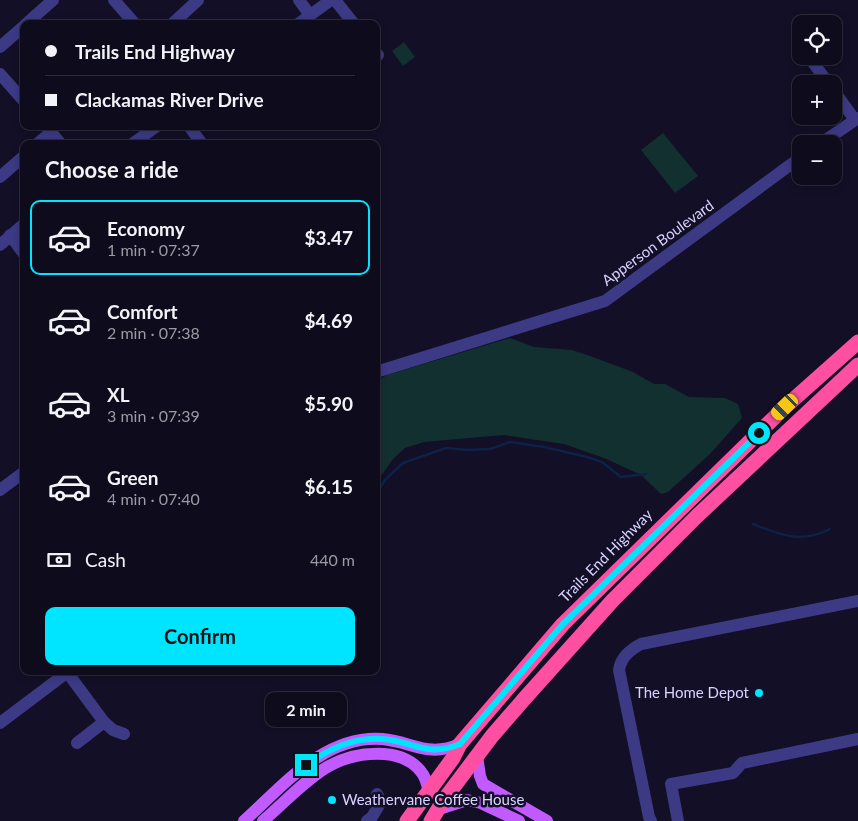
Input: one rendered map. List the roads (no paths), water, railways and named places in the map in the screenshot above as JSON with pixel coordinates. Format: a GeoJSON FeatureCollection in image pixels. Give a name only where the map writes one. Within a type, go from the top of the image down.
{"type":"FeatureCollection","features":[{"type":"Feature","properties":{"kind":"highway","name":"Trails End Highway"},"geometry":{"type":"LineString","coordinates":[[407,821],[453,758],[460,744],[563,624],[778,414],[858,342]]}},
{"type":"Feature","properties":{"kind":"highway"},"geometry":{"type":"LineString","coordinates":[[435,815],[443,800],[524,698],[613,600],[697,516],[858,365]]}},
{"type":"Feature","properties":{"kind":"main road"},"geometry":{"type":"LineString","coordinates":[[244,821],[306,765],[338,746],[353,741],[383,739],[433,751],[449,749],[460,744]]}},
{"type":"Feature","properties":{"kind":"main road"},"geometry":{"type":"LineString","coordinates":[[263,821],[327,767],[354,756],[368,754],[397,756],[412,763],[422,774],[429,791]]}},
{"type":"Feature","properties":{"kind":"main road"},"geometry":{"type":"LineString","coordinates":[[477,756],[483,784],[547,821]]}},
{"type":"Feature","properties":{"kind":"main road"},"geometry":{"type":"LineString","coordinates":[[435,815],[467,800],[481,803],[519,821]]}},
{"type":"Feature","properties":{"kind":"street"},"geometry":{"type":"LineString","coordinates":[[31,20],[53,0]]}},
{"type":"Feature","properties":{"kind":"street"},"geometry":{"type":"LineString","coordinates":[[114,0],[132,20]]}},
{"type":"Feature","properties":{"kind":"street"},"geometry":{"type":"LineString","coordinates":[[176,20],[198,0]]}},
{"type":"Feature","properties":{"kind":"street"},"geometry":{"type":"LineString","coordinates":[[298,0],[310,15]]}},
{"type":"Feature","properties":{"kind":"street"},"geometry":{"type":"LineString","coordinates":[[303,20],[331,0]]}},
{"type":"Feature","properties":{"kind":"street"},"geometry":{"type":"LineString","coordinates":[[335,0],[351,20]]}},
{"type":"Feature","properties":{"kind":"street"},"geometry":{"type":"LineString","coordinates":[[0,47],[20,29]]}},
{"type":"Feature","properties":{"kind":"street"},"geometry":{"type":"LineString","coordinates":[[0,74],[20,96]]}},
{"type":"Feature","properties":{"kind":"street"},"geometry":{"type":"LineString","coordinates":[[833,135],[856,119],[842,101]]}},
{"type":"Feature","properties":{"kind":"street"},"geometry":{"type":"LineString","coordinates":[[49,130],[58,140]]}},
{"type":"Feature","properties":{"kind":"street"},"geometry":{"type":"LineString","coordinates":[[137,140],[151,130]]}},
{"type":"Feature","properties":{"kind":"street"},"geometry":{"type":"LineString","coordinates":[[0,177],[20,160]]}},
{"type":"Feature","properties":{"kind":"street","name":"Apperson Boulevard"},"geometry":{"type":"LineString","coordinates":[[380,371],[605,301],[792,165]]}},
{"type":"Feature","properties":{"kind":"street"},"geometry":{"type":"LineString","coordinates":[[0,245],[20,227]]}},
{"type":"Feature","properties":{"kind":"street"},"geometry":{"type":"LineString","coordinates":[[10,236],[20,249]]}},
{"type":"Feature","properties":{"kind":"street"},"geometry":{"type":"LineString","coordinates":[[0,490],[20,475]]}},
{"type":"Feature","properties":{"kind":"street"},"geometry":{"type":"LineString","coordinates":[[651,821],[619,670],[622,659],[631,649],[641,644],[858,602]]}},
{"type":"Feature","properties":{"kind":"street"},"geometry":{"type":"LineString","coordinates":[[0,723],[64,675]]}},
{"type":"Feature","properties":{"kind":"street"},"geometry":{"type":"LineString","coordinates":[[70,675],[104,722],[113,730],[124,734]]}},
{"type":"Feature","properties":{"kind":"street"},"geometry":{"type":"LineString","coordinates":[[77,743],[104,722]]}},
{"type":"Feature","properties":{"kind":"street"},"geometry":{"type":"LineString","coordinates":[[678,821],[671,784],[733,772],[742,763],[858,739]]}},
{"type":"Feature","properties":{"kind":"street"},"geometry":{"type":"LineString","coordinates":[[367,821],[372,817],[381,802],[377,794]]}},
{"type":"Feature","properties":{"kind":"waterway"},"geometry":{"type":"LineString","coordinates":[[380,488],[385,480],[403,463],[446,448],[467,450],[490,449],[510,442],[544,447],[587,457],[602,462],[621,477],[646,474]]}},
{"type":"Feature","properties":{"kind":"waterway"},"geometry":{"type":"LineString","coordinates":[[753,524],[773,532],[800,537],[820,534],[830,529]]}},
{"type":"Feature","properties":{"kind":"place","name":"The Home Depot"},"geometry":{"type":"Point","coordinates":[759,693]}},
{"type":"Feature","properties":{"kind":"place","name":"Weathervane Coffee House"},"geometry":{"type":"Point","coordinates":[332,800]}}]}
